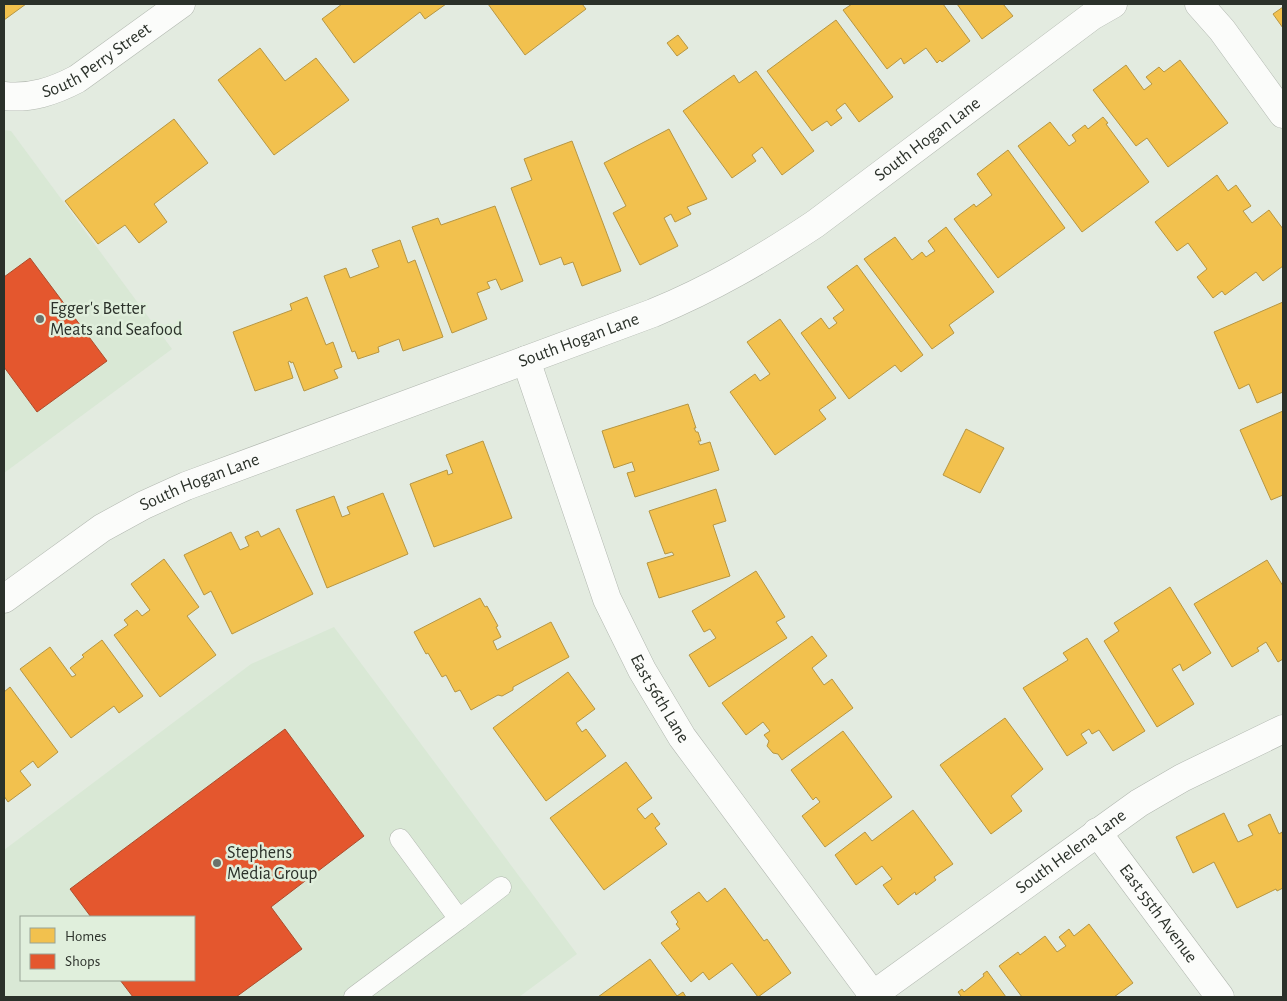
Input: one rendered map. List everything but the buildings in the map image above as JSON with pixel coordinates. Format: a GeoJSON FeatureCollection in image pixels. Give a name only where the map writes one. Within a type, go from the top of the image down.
{"type":"FeatureCollection","features":[{"type":"Feature","properties":{"kind":"street","name":"South Perry Street"},"geometry":{"type":"LineString","coordinates":[[4,96],[16,98],[40,95],[60,88],[77,79],[181,4]]}},
{"type":"Feature","properties":{"kind":"street","name":"South Hogan Lane"},"geometry":{"type":"LineString","coordinates":[[4,599],[102,528],[144,505],[186,486],[652,313],[722,282],[769,255],[815,224],[1092,16],[1113,4]]}},
{"type":"Feature","properties":{"kind":"street"},"geometry":{"type":"LineString","coordinates":[[1199,4],[1222,30],[1283,114]]}},
{"type":"Feature","properties":{"kind":"street","name":"East 56th Lane"},"geometry":{"type":"LineString","coordinates":[[526,360],[607,600],[642,670],[682,737],[872,996]]}},
{"type":"Feature","properties":{"kind":"street","name":"South Helena Lane"},"geometry":{"type":"LineString","coordinates":[[872,996],[1139,803],[1182,778],[1283,729]]}},
{"type":"Feature","properties":{"kind":"street","name":"East 55th Avenue"},"geometry":{"type":"LineString","coordinates":[[1097,832],[1220,997]]}},
{"type":"Feature","properties":{"kind":"lane"},"geometry":{"type":"LineString","coordinates":[[400,839],[459,919]]}},
{"type":"Feature","properties":{"kind":"lane"},"geometry":{"type":"LineString","coordinates":[[354,997],[501,887]]}},
{"type":"Feature","properties":{"kind":"shaded area"},"geometry":{"type":"Polygon","coordinates":[[[4,130],[11,131],[172,349],[4,473],[4,130]]]}},
{"type":"Feature","properties":{"kind":"shaded area"},"geometry":{"type":"Polygon","coordinates":[[[334,627],[577,954],[519,997],[4,997],[4,850],[251,664],[334,627]]]}},
{"type":"Feature","properties":{"kind":"place","name":"Egger's Better Meats and Seafood"},"geometry":{"type":"Point","coordinates":[40,319]}},
{"type":"Feature","properties":{"kind":"place","name":"Stephens Media Group"},"geometry":{"type":"Point","coordinates":[217,863]}}]}
